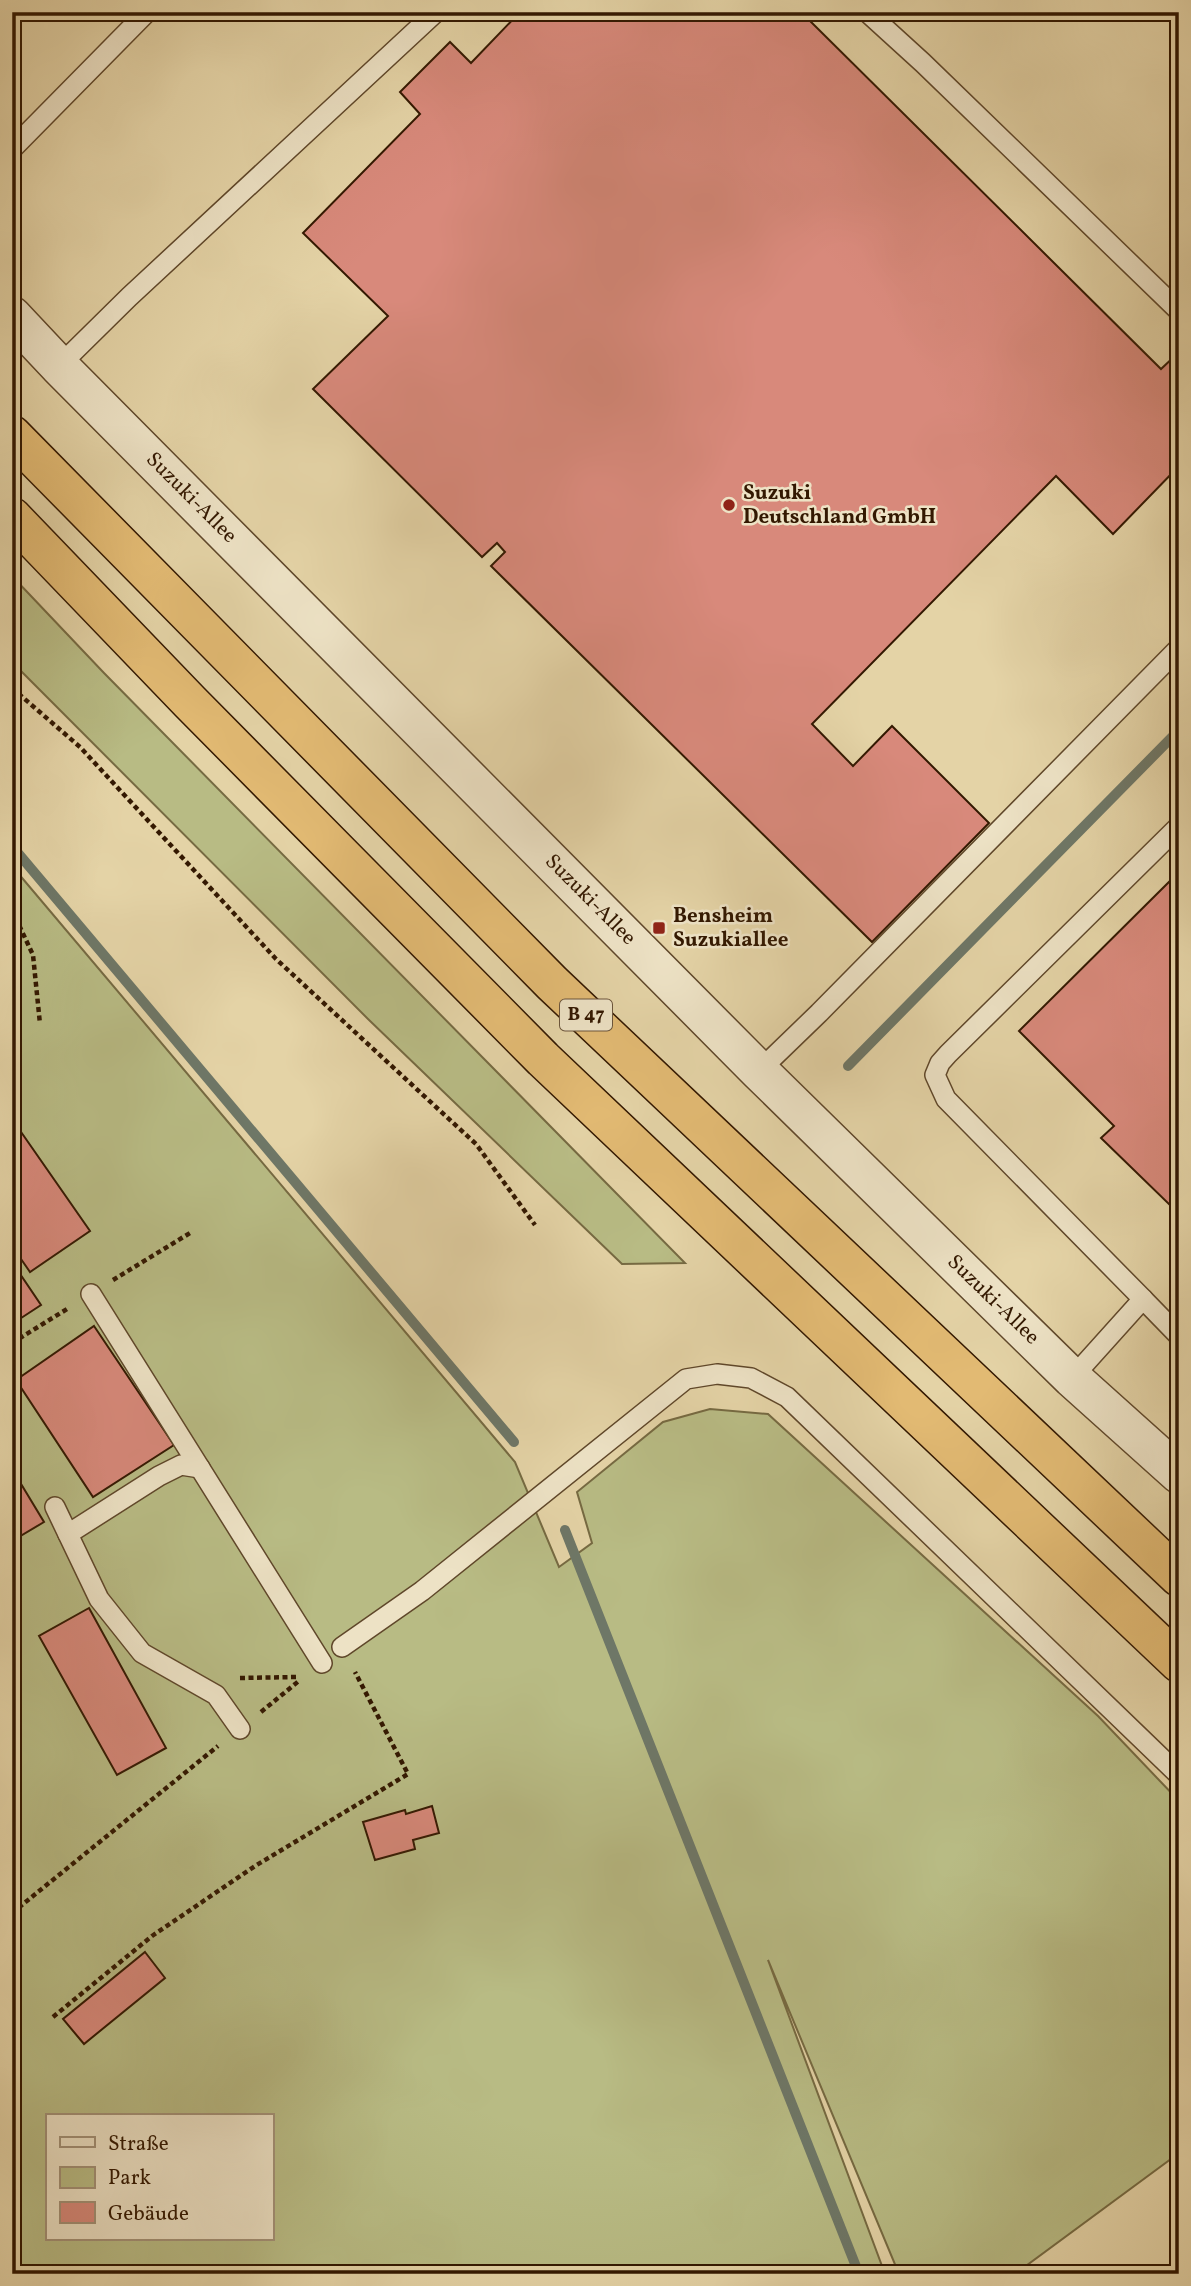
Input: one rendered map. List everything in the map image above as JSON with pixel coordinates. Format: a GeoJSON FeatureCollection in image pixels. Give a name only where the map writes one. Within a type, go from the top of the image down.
{"type":"FeatureCollection","features":[{"type":"Feature","properties":{"kind":"highway","name":"B 47"},"geometry":{"type":"LineString","coordinates":[[12,435],[552,983],[1179,1577]]}},
{"type":"Feature","properties":{"kind":"highway"},"geometry":{"type":"LineString","coordinates":[[12,517],[190,702],[543,1059],[1179,1664]]}},
{"type":"Feature","properties":{"kind":"street","name":"Suzuki-Allee"},"geometry":{"type":"LineString","coordinates":[[12,316],[759,1071],[1072,1378],[1179,1475]]}},
{"type":"Feature","properties":{"kind":"lane"},"geometry":{"type":"LineString","coordinates":[[12,149],[147,12]]}},
{"type":"Feature","properties":{"kind":"lane"},"geometry":{"type":"LineString","coordinates":[[59,366],[129,297],[436,12]]}},
{"type":"Feature","properties":{"kind":"lane"},"geometry":{"type":"LineString","coordinates":[[867,12],[1179,310]]}},
{"type":"Feature","properties":{"kind":"lane"},"geometry":{"type":"LineString","coordinates":[[759,1071],[1179,648]]}},
{"type":"Feature","properties":{"kind":"lane"},"geometry":{"type":"LineString","coordinates":[[1179,826],[947,1054],[935,1075],[946,1099],[1179,1336]]}},
{"type":"Feature","properties":{"kind":"lane"},"geometry":{"type":"LineString","coordinates":[[91,1294],[322,1663]]}},
{"type":"Feature","properties":{"kind":"lane"},"geometry":{"type":"LineString","coordinates":[[1072,1378],[1143,1299]]}},
{"type":"Feature","properties":{"kind":"lane"},"geometry":{"type":"LineString","coordinates":[[342,1647],[422,1591],[686,1379],[717,1374],[751,1378],[787,1397],[1179,1775]]}},
{"type":"Feature","properties":{"kind":"lane"},"geometry":{"type":"LineString","coordinates":[[68,1534],[159,1475],[181,1465],[200,1468]]}},
{"type":"Feature","properties":{"kind":"lane"},"geometry":{"type":"LineString","coordinates":[[55,1507],[99,1599],[142,1653],[216,1695],[240,1729]]}},
{"type":"Feature","properties":{"kind":"path"},"geometry":{"type":"LineString","coordinates":[[12,688],[80,747],[276,959],[476,1144],[535,1225]]}},
{"type":"Feature","properties":{"kind":"path"},"geometry":{"type":"LineString","coordinates":[[12,910],[33,955],[40,1024]]}},
{"type":"Feature","properties":{"kind":"path"},"geometry":{"type":"LineString","coordinates":[[53,2017],[152,1936],[255,1866],[408,1774],[342,1647]]}},
{"type":"Feature","properties":{"kind":"path"},"geometry":{"type":"LineString","coordinates":[[12,1913],[305,1676],[191,1681]]}},
{"type":"Feature","properties":{"kind":"green space"},"geometry":{"type":"Polygon","coordinates":[[[12,576],[104,673],[685,1263],[622,1264],[368,1019],[12,662],[12,576]]]}},
{"type":"Feature","properties":{"kind":"green space"},"geometry":{"type":"Polygon","coordinates":[[[12,866],[515,1462],[559,1567],[592,1543],[577,1492],[663,1422],[710,1409],[768,1414],[1098,1716],[1179,1801],[1179,2153],[1015,2274],[899,2274],[768,1960],[885,2274],[12,2274],[12,866]]]}},
{"type":"Feature","properties":{"kind":"building","name":"Suzuki Deutschland GmbH"},"geometry":{"type":"Polygon","coordinates":[[[520,12],[801,12],[1161,369],[1179,352],[1179,466],[1113,534],[1056,476],[812,724],[853,766],[892,726],[989,823],[872,942],[491,566],[505,552],[497,543],[482,557],[313,389],[388,316],[303,233],[420,114],[400,92],[450,42],[471,63],[520,12]]]}},
{"type":"Feature","properties":{"kind":"building"},"geometry":{"type":"Polygon","coordinates":[[[1179,872],[1179,1203],[1173,1208],[1101,1138],[1114,1126],[1019,1031],[1179,872]]]}},
{"type":"Feature","properties":{"kind":"building"},"geometry":{"type":"Polygon","coordinates":[[[12,1119],[90,1231],[30,1272],[12,1246],[12,1119]]]}},
{"type":"Feature","properties":{"kind":"building"},"geometry":{"type":"Polygon","coordinates":[[[12,1262],[41,1305],[12,1324],[12,1262]]]}},
{"type":"Feature","properties":{"kind":"building"},"geometry":{"type":"Polygon","coordinates":[[[94,1326],[174,1445],[93,1497],[16,1380],[94,1326]]]}},
{"type":"Feature","properties":{"kind":"building"},"geometry":{"type":"Polygon","coordinates":[[[12,1469],[44,1522],[12,1541],[12,1469]]]}},
{"type":"Feature","properties":{"kind":"building"},"geometry":{"type":"Polygon","coordinates":[[[89,1608],[166,1748],[117,1775],[39,1636],[89,1608]]]}},
{"type":"Feature","properties":{"kind":"building"},"geometry":{"type":"Polygon","coordinates":[[[432,1806],[439,1833],[413,1840],[415,1849],[375,1860],[363,1822],[405,1810],[406,1814],[432,1806]]]}},
{"type":"Feature","properties":{"kind":"building"},"geometry":{"type":"Polygon","coordinates":[[[145,1952],[165,1978],[84,2044],[63,2019],[145,1952]]]}},
{"type":"Feature","properties":{"kind":"waterway"},"geometry":{"type":"LineString","coordinates":[[848,1066],[1179,730]]}},
{"type":"Feature","properties":{"kind":"waterway"},"geometry":{"type":"LineString","coordinates":[[12,846],[514,1442]]}},
{"type":"Feature","properties":{"kind":"waterway"},"geometry":{"type":"LineString","coordinates":[[565,1530],[859,2274]]}},
{"type":"Feature","properties":{"kind":"place","name":"Suzuki Deutschland GmbH"},"geometry":{"type":"Point","coordinates":[729,505]}},
{"type":"Feature","properties":{"kind":"place","name":"Bensheim Suzukiallee"},"geometry":{"type":"Point","coordinates":[659,928]}}]}
